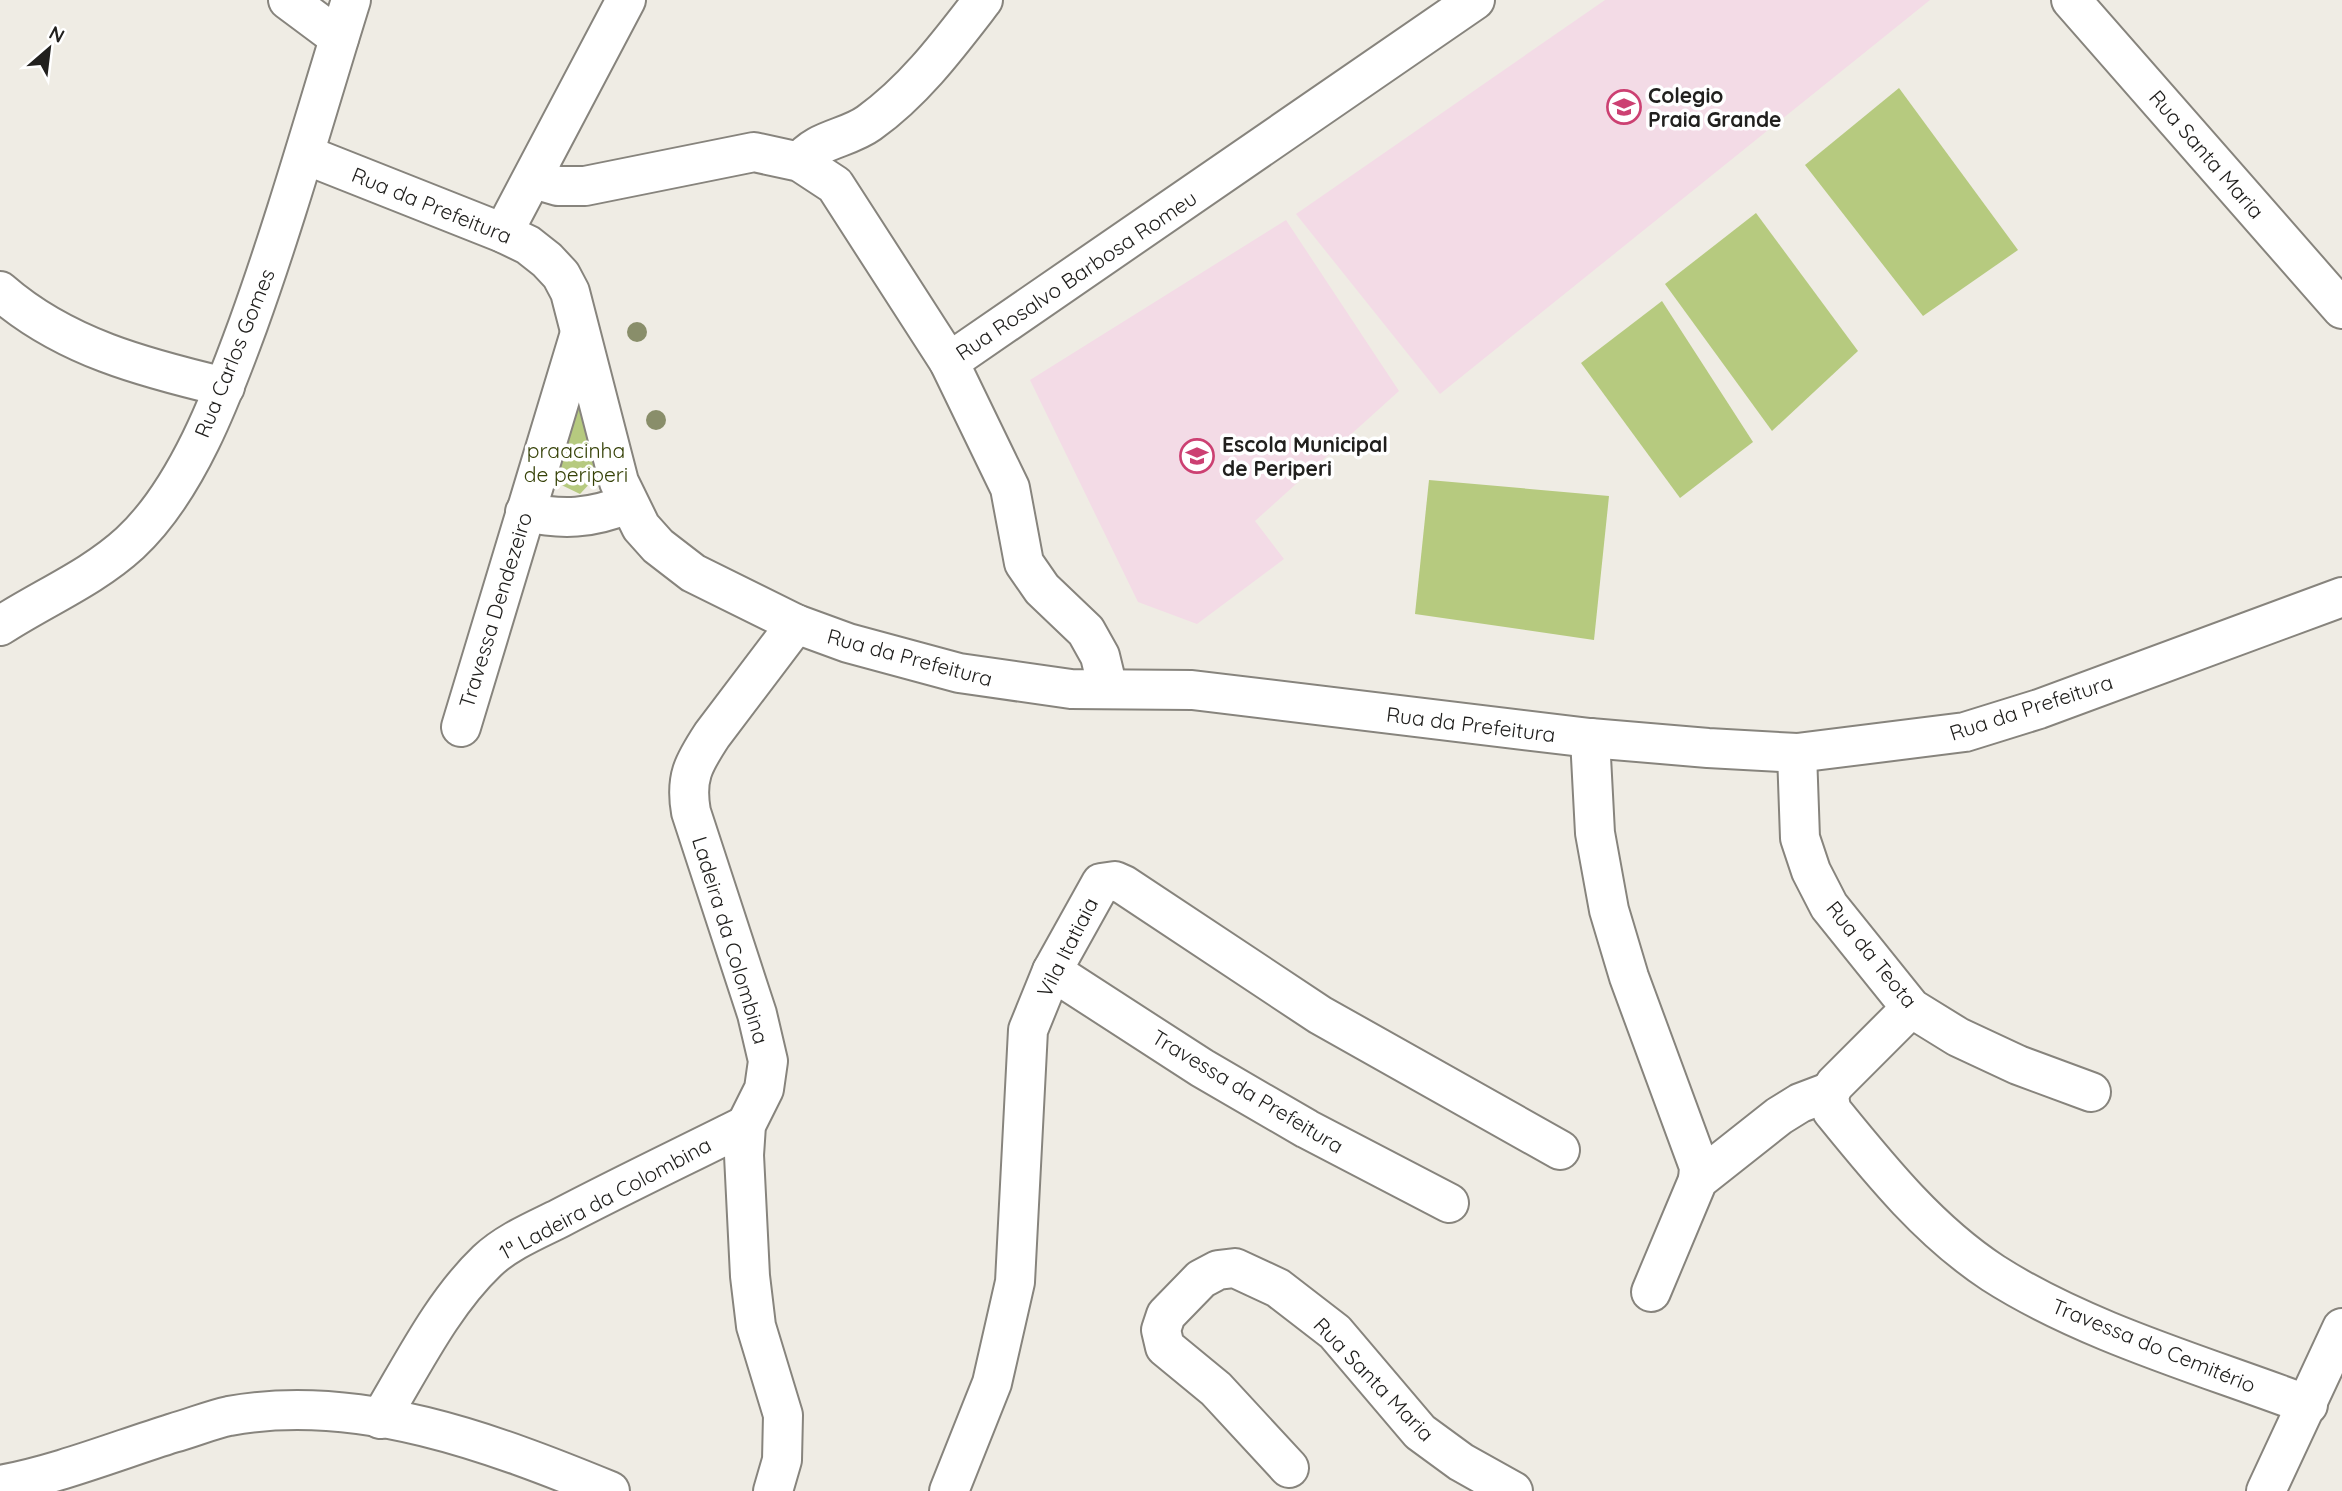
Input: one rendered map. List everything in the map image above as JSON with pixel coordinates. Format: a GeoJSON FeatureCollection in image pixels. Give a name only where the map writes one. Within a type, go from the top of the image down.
{"type":"FeatureCollection","features":[{"type":"Feature","properties":{"kind":"street"},"geometry":{"type":"LineString","coordinates":[[288,0],[339,38]]}},
{"type":"Feature","properties":{"kind":"street","name":"Rua Carlos Gomes"},"geometry":{"type":"LineString","coordinates":[[4,615],[89,574],[131,542],[166,499],[196,447],[225,387],[306,155],[351,0]]}},
{"type":"Feature","properties":{"kind":"street"},"geometry":{"type":"LineString","coordinates":[[503,233],[534,179],[626,0]]}},
{"type":"Feature","properties":{"kind":"street"},"geometry":{"type":"LineString","coordinates":[[800,162],[814,147],[867,125],[893,104],[928,68],[983,0]]}},
{"type":"Feature","properties":{"kind":"street","name":"Rua Rosalvo Barbosa Romeu"},"geometry":{"type":"LineString","coordinates":[[1108,689],[1100,656],[1086,631],[1042,589],[1024,564],[1010,488],[949,362],[1475,0]]}},
{"type":"Feature","properties":{"kind":"street","name":"Rua Santa Maria"},"geometry":{"type":"LineString","coordinates":[[2071,0],[2342,309]]}},
{"type":"Feature","properties":{"kind":"street"},"geometry":{"type":"LineString","coordinates":[[534,179],[558,186],[585,186],[754,152],[800,162],[835,185],[949,362]]}},
{"type":"Feature","properties":{"kind":"street","name":"Rua da Prefeitura"},"geometry":{"type":"LineString","coordinates":[[306,155],[503,233],[528,245],[561,275],[577,309],[580,333],[627,504],[658,546],[693,573],[796,624],[849,643],[959,673],[1014,683],[1108,689],[1192,690],[1590,738],[1797,753],[1965,732],[2052,704],[2342,597]]}},
{"type":"Feature","properties":{"kind":"street"},"geometry":{"type":"LineString","coordinates":[[0,291],[46,324],[101,352],[147,368],[225,387]]}},
{"type":"Feature","properties":{"kind":"street","name":"Travessa Dendezeiro"},"geometry":{"type":"LineString","coordinates":[[461,727],[580,333]]}},
{"type":"Feature","properties":{"kind":"street"},"geometry":{"type":"LineString","coordinates":[[524,512],[577,519],[604,514],[627,504]]}},
{"type":"Feature","properties":{"kind":"street","name":"Ladeira da Colombina"},"geometry":{"type":"LineString","coordinates":[[773,1491],[782,1460],[783,1415],[756,1326],[750,1276],[746,1125],[764,1088],[768,1062],[757,1014],[691,813],[687,788],[699,755],[712,735],[796,624]]}},
{"type":"Feature","properties":{"kind":"street"},"geometry":{"type":"LineString","coordinates":[[1590,738],[1595,834],[1609,910],[1629,977],[1699,1167],[1698,1180],[1651,1292]]}},
{"type":"Feature","properties":{"kind":"street","name":"Rua da Teota"},"geometry":{"type":"LineString","coordinates":[[1797,753],[1800,838],[1811,870],[1829,906],[1911,1008],[1958,1037],[2018,1065],[2091,1092]]}},
{"type":"Feature","properties":{"kind":"street","name":"Vila Itatiaia"},"geometry":{"type":"LineString","coordinates":[[949,1491],[992,1383],[1015,1282],[1028,1030],[1052,971],[1101,883],[1115,881],[1320,1015],[1560,1150]]}},
{"type":"Feature","properties":{"kind":"street","name":"Travessa da Prefeitura"},"geometry":{"type":"LineString","coordinates":[[1052,971],[1202,1068],[1295,1123],[1449,1203]]}},
{"type":"Feature","properties":{"kind":"street"},"geometry":{"type":"LineString","coordinates":[[1698,1180],[1779,1116],[1800,1103],[1829,1092],[1911,1008]]}},
{"type":"Feature","properties":{"kind":"street","name":"Travessa do Cemitério"},"geometry":{"type":"LineString","coordinates":[[1829,1092],[1832,1111],[1882,1173],[1933,1226],[1992,1272],[2066,1314],[2308,1405]]}},
{"type":"Feature","properties":{"kind":"street","name":"1ª Ladeira da Colombina"},"geometry":{"type":"LineString","coordinates":[[380,1419],[440,1321],[467,1282],[489,1259],[515,1241],[746,1125]]}},
{"type":"Feature","properties":{"kind":"street","name":"Rua Santa Maria"},"geometry":{"type":"LineString","coordinates":[[1289,1468],[1216,1389],[1165,1347],[1161,1330],[1166,1315],[1201,1279],[1218,1270],[1235,1268],[1278,1288],[1335,1332],[1420,1432],[1461,1462],[1513,1491]]}},
{"type":"Feature","properties":{"kind":"street"},"geometry":{"type":"LineString","coordinates":[[2266,1491],[2342,1328]]}},
{"type":"Feature","properties":{"kind":"street"},"geometry":{"type":"LineString","coordinates":[[0,1485],[228,1416],[288,1410],[380,1419],[517,1454],[610,1491]]}},
{"type":"Feature","properties":{"kind":"shaded area","name":"Colegio Praia Grande"},"geometry":{"type":"Polygon","coordinates":[[[1605,0],[1930,0],[1440,394],[1296,214],[1605,0]]]}},
{"type":"Feature","properties":{"kind":"shaded area","name":"Escola Municipal de Periperi"},"geometry":{"type":"Polygon","coordinates":[[[1286,220],[1399,391],[1255,521],[1284,559],[1197,624],[1138,602],[1030,380],[1286,220]]]}},
{"type":"Feature","properties":{"kind":"green space"},"geometry":{"type":"Polygon","coordinates":[[[1899,88],[2018,250],[1923,316],[1805,165],[1899,88]]]}},
{"type":"Feature","properties":{"kind":"green space"},"geometry":{"type":"Polygon","coordinates":[[[1756,213],[1858,351],[1772,431],[1665,284],[1756,213]]]}},
{"type":"Feature","properties":{"kind":"green space"},"geometry":{"type":"Polygon","coordinates":[[[1662,301],[1753,442],[1680,498],[1581,363],[1662,301]]]}},
{"type":"Feature","properties":{"kind":"green space","name":"praacinha de periperi"},"geometry":{"type":"Polygon","coordinates":[[[568,362],[605,467],[580,494],[549,479],[568,362]]]}},
{"type":"Feature","properties":{"kind":"green space"},"geometry":{"type":"Polygon","coordinates":[[[1429,480],[1609,496],[1594,640],[1415,614],[1429,480]]]}},
{"type":"Feature","properties":{"kind":"place","name":"Colegio Praia Grande"},"geometry":{"type":"Point","coordinates":[1624,107]}},
{"type":"Feature","properties":{"kind":"place","name":"Escola Municipal de Periperi"},"geometry":{"type":"Point","coordinates":[1197,456]}}]}
